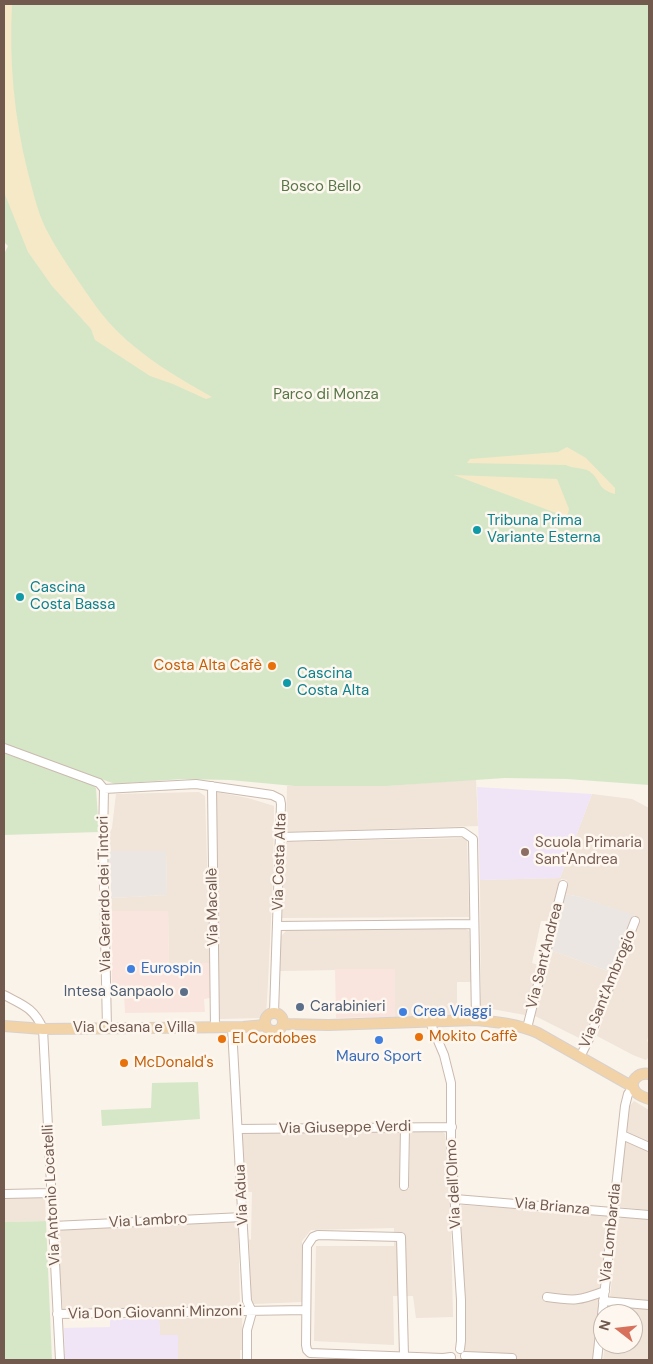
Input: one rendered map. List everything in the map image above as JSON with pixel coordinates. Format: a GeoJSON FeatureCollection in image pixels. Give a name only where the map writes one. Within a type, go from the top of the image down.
{"type":"FeatureCollection","features":[{"type":"Feature","properties":{"kind":"main road"},"geometry":{"type":"LineString","coordinates":[[271,1013],[274,1013],[282,1018],[284,1024],[280,1030],[274,1032],[268,1030],[265,1024],[266,1018],[271,1013]]}},
{"type":"Feature","properties":{"kind":"main road"},"geometry":{"type":"LineString","coordinates":[[284,1024],[328,1025],[476,1020],[500,1022],[526,1028],[611,1074],[644,1085]]}},
{"type":"Feature","properties":{"kind":"main road","name":"Via Cesana e Villa"},"geometry":{"type":"LineString","coordinates":[[4,1026],[43,1029],[232,1028],[265,1024]]}},
{"type":"Feature","properties":{"kind":"street"},"geometry":{"type":"LineString","coordinates":[[4,748],[98,783],[104,789]]}},
{"type":"Feature","properties":{"kind":"street","name":"Via Costa Alta"},"geometry":{"type":"LineString","coordinates":[[104,789],[196,784],[272,795],[280,799],[282,804],[274,1013]]}},
{"type":"Feature","properties":{"kind":"street","name":"Via Macallè"},"geometry":{"type":"LineString","coordinates":[[212,786],[215,1028]]}},
{"type":"Feature","properties":{"kind":"street","name":"Via Gerardo dei Tintori"},"geometry":{"type":"LineString","coordinates":[[104,789],[103,840],[107,1028]]}},
{"type":"Feature","properties":{"kind":"street"},"geometry":{"type":"LineString","coordinates":[[281,837],[463,832],[473,839],[476,1020]]}},
{"type":"Feature","properties":{"kind":"street","name":"Via Sant'Andrea"},"geometry":{"type":"LineString","coordinates":[[526,1028],[563,885]]}},
{"type":"Feature","properties":{"kind":"street","name":"Via Sant'Ambrogio"},"geometry":{"type":"LineString","coordinates":[[580,1057],[589,1039],[635,921]]}},
{"type":"Feature","properties":{"kind":"street"},"geometry":{"type":"LineString","coordinates":[[278,926],[474,924]]}},
{"type":"Feature","properties":{"kind":"street"},"geometry":{"type":"LineString","coordinates":[[4,995],[29,1008],[37,1016],[43,1029]]}},
{"type":"Feature","properties":{"kind":"street","name":"Via dell'Olmo"},"geometry":{"type":"LineString","coordinates":[[430,1022],[448,1069],[451,1083],[462,1355]]}},
{"type":"Feature","properties":{"kind":"street","name":"Via Adua"},"geometry":{"type":"LineString","coordinates":[[232,1028],[247,1301],[252,1312],[247,1330],[247,1360]]}},
{"type":"Feature","properties":{"kind":"street","name":"Via Antonio Locatelli"},"geometry":{"type":"LineString","coordinates":[[43,1029],[60,1360]]}},
{"type":"Feature","properties":{"kind":"street","name":"Via Lombardia"},"geometry":{"type":"LineString","coordinates":[[597,1360],[625,1106],[628,1094],[644,1085]]}},
{"type":"Feature","properties":{"kind":"street"},"geometry":{"type":"LineString","coordinates":[[404,1186],[405,1127]]}},
{"type":"Feature","properties":{"kind":"street","name":"Via Giuseppe Verdi"},"geometry":{"type":"LineString","coordinates":[[238,1129],[452,1127]]}},
{"type":"Feature","properties":{"kind":"street"},"geometry":{"type":"LineString","coordinates":[[622,1135],[649,1147]]}},
{"type":"Feature","properties":{"kind":"street"},"geometry":{"type":"LineString","coordinates":[[4,1194],[52,1193]]}},
{"type":"Feature","properties":{"kind":"street","name":"Via Brianza"},"geometry":{"type":"LineString","coordinates":[[455,1199],[649,1215]]}},
{"type":"Feature","properties":{"kind":"street","name":"Via Lambro"},"geometry":{"type":"LineString","coordinates":[[53,1226],[242,1217]]}},
{"type":"Feature","properties":{"kind":"street"},"geometry":{"type":"LineString","coordinates":[[404,1356],[402,1237],[318,1235],[313,1237],[307,1246],[307,1350],[316,1354],[452,1359],[453,1351],[462,1355],[512,1358]]}},
{"type":"Feature","properties":{"kind":"street"},"geometry":{"type":"LineString","coordinates":[[547,1297],[574,1300],[584,1299],[604,1291]]}},
{"type":"Feature","properties":{"kind":"street"},"geometry":{"type":"LineString","coordinates":[[604,1301],[649,1305]]}},
{"type":"Feature","properties":{"kind":"street","name":"Via Don Giovanni Minzoni"},"geometry":{"type":"LineString","coordinates":[[57,1314],[306,1310]]}},
{"type":"Feature","properties":{"kind":"shaded area"},"geometry":{"type":"Polygon","coordinates":[[[476,779],[478,826],[286,832],[287,786],[387,786],[476,779]]]}},
{"type":"Feature","properties":{"kind":"shaded area","name":"Scuola Primaria Sant'Andrea"},"geometry":{"type":"Polygon","coordinates":[[[477,787],[592,794],[560,878],[480,880],[477,787]]]}},
{"type":"Feature","properties":{"kind":"shaded area"},"geometry":{"type":"Polygon","coordinates":[[[199,792],[205,796],[210,963],[169,963],[168,911],[112,911],[111,898],[167,895],[166,851],[108,851],[107,839],[112,828],[116,794],[199,792]]]}},
{"type":"Feature","properties":{"kind":"shaded area"},"geometry":{"type":"Polygon","coordinates":[[[216,792],[248,798],[274,806],[273,877],[266,1016],[261,1018],[219,1019],[214,833],[216,792]]]}},
{"type":"Feature","properties":{"kind":"shaded area"},"geometry":{"type":"Polygon","coordinates":[[[592,794],[632,799],[649,808],[649,1033],[647,1041],[649,1044],[649,1057],[646,1060],[597,1036],[638,917],[581,897],[564,894],[567,880],[561,879],[549,921],[541,921],[532,963],[538,965],[525,1015],[481,1007],[480,880],[560,878],[592,794]]]}},
{"type":"Feature","properties":{"kind":"shaded area"},"geometry":{"type":"Polygon","coordinates":[[[467,838],[469,917],[282,918],[286,842],[467,838]]]}},
{"type":"Feature","properties":{"kind":"shaded area"},"geometry":{"type":"Polygon","coordinates":[[[108,851],[166,851],[167,895],[111,898],[108,851]]]}},
{"type":"Feature","properties":{"kind":"shaded area"},"geometry":{"type":"Polygon","coordinates":[[[564,894],[581,897],[634,915],[610,972],[550,950],[564,894]]]}},
{"type":"Feature","properties":{"kind":"shaded area"},"geometry":{"type":"Polygon","coordinates":[[[112,911],[168,911],[169,963],[210,963],[210,998],[204,999],[205,1012],[125,1013],[124,995],[112,994],[112,911]]]}},
{"type":"Feature","properties":{"kind":"shaded area"},"geometry":{"type":"Polygon","coordinates":[[[464,928],[469,931],[471,982],[457,982],[457,1015],[395,1017],[394,969],[280,971],[281,936],[286,931],[464,928]]]}},
{"type":"Feature","properties":{"kind":"shaded area"},"geometry":{"type":"Polygon","coordinates":[[[550,950],[610,972],[583,1040],[535,1016],[550,950]]]}},
{"type":"Feature","properties":{"kind":"shaded area"},"geometry":{"type":"Polygon","coordinates":[[[335,969],[395,969],[395,1017],[336,1018],[335,969]]]}},
{"type":"Feature","properties":{"kind":"shaded area"},"geometry":{"type":"Polygon","coordinates":[[[634,1101],[649,1110],[649,1210],[618,1207],[628,1108],[634,1101]]]}},
{"type":"Feature","properties":{"kind":"shaded area"},"geometry":{"type":"Polygon","coordinates":[[[440,1130],[445,1134],[450,1188],[453,1317],[416,1318],[413,1296],[393,1296],[394,1345],[314,1341],[316,1246],[394,1246],[394,1228],[311,1230],[302,1241],[302,1302],[253,1304],[251,1300],[249,1239],[251,1240],[252,1192],[245,1192],[242,1132],[401,1131],[402,1190],[409,1189],[410,1132],[440,1130]]]}},
{"type":"Feature","properties":{"kind":"shaded area"},"geometry":{"type":"Polygon","coordinates":[[[41,1197],[45,1199],[46,1221],[4,1222],[4,1198],[41,1197]]]}},
{"type":"Feature","properties":{"kind":"shaded area"},"geometry":{"type":"Polygon","coordinates":[[[460,1206],[607,1215],[609,1217],[600,1304],[593,1304],[594,1360],[465,1360],[460,1206]]]}},
{"type":"Feature","properties":{"kind":"shaded area"},"geometry":{"type":"Polygon","coordinates":[[[622,1217],[649,1219],[649,1301],[610,1297],[618,1220],[622,1217]]]}},
{"type":"Feature","properties":{"kind":"shaded area"},"geometry":{"type":"Polygon","coordinates":[[[236,1220],[238,1222],[240,1305],[238,1307],[63,1311],[56,1230],[58,1227],[236,1220]]]}},
{"type":"Feature","properties":{"kind":"shaded area"},"geometry":{"type":"Polygon","coordinates":[[[643,1308],[649,1309],[649,1360],[603,1360],[604,1354],[643,1354],[643,1308]]]}},
{"type":"Feature","properties":{"kind":"shaded area"},"geometry":{"type":"Polygon","coordinates":[[[242,1316],[243,1350],[240,1350],[240,1360],[178,1360],[178,1335],[160,1335],[159,1319],[242,1316]]]}},
{"type":"Feature","properties":{"kind":"shaded area"},"geometry":{"type":"Polygon","coordinates":[[[110,1319],[159,1319],[160,1335],[178,1335],[178,1360],[65,1360],[64,1328],[110,1327],[110,1319]]]}},
{"type":"Feature","properties":{"kind":"green space","name":"Parco di Monza"},"geometry":{"type":"Polygon","coordinates":[[[4,4],[649,4],[649,785],[567,779],[505,778],[387,786],[294,786],[230,780],[182,779],[115,784],[4,744],[4,254],[8,246],[4,242],[4,4]]]}},
{"type":"Feature","properties":{"kind":"green space"},"geometry":{"type":"Polygon","coordinates":[[[4,753],[93,785],[96,788],[99,832],[4,835],[4,753]]]}},
{"type":"Feature","properties":{"kind":"green space"},"geometry":{"type":"Polygon","coordinates":[[[198,1082],[200,1119],[102,1126],[101,1110],[151,1108],[152,1083],[198,1082]]]}},
{"type":"Feature","properties":{"kind":"green space"},"geometry":{"type":"Polygon","coordinates":[[[46,1221],[52,1360],[4,1360],[4,1222],[46,1221]]]}},
{"type":"Feature","properties":{"kind":"sand"},"geometry":{"type":"Polygon","coordinates":[[[4,4],[12,4],[11,47],[16,110],[23,152],[42,221],[61,255],[87,294],[116,330],[174,375],[212,397],[206,399],[150,376],[95,340],[91,329],[52,286],[28,252],[4,192],[4,4]]]}},
{"type":"Feature","properties":{"kind":"sand"},"geometry":{"type":"Polygon","coordinates":[[[567,447],[586,458],[615,488],[615,494],[605,490],[589,471],[566,465],[467,463],[470,459],[558,452],[567,447]]]}},
{"type":"Feature","properties":{"kind":"sand"},"geometry":{"type":"Polygon","coordinates":[[[454,475],[557,479],[569,509],[567,517],[454,475]]]}},
{"type":"Feature","properties":{"kind":"place","name":"Tribuna Prima Variante Esterna"},"geometry":{"type":"Point","coordinates":[477,530]}},
{"type":"Feature","properties":{"kind":"place","name":"Cascina Costa Bassa"},"geometry":{"type":"Point","coordinates":[20,597]}},
{"type":"Feature","properties":{"kind":"place","name":"Costa Alta Cafè"},"geometry":{"type":"Point","coordinates":[272,666]}},
{"type":"Feature","properties":{"kind":"place","name":"Cascina Costa Alta"},"geometry":{"type":"Point","coordinates":[287,683]}},
{"type":"Feature","properties":{"kind":"place","name":"Scuola Primaria Sant'Andrea"},"geometry":{"type":"Point","coordinates":[525,852]}},
{"type":"Feature","properties":{"kind":"place","name":"Eurospin"},"geometry":{"type":"Point","coordinates":[131,969]}},
{"type":"Feature","properties":{"kind":"place","name":"Intesa Sanpaolo"},"geometry":{"type":"Point","coordinates":[184,992]}},
{"type":"Feature","properties":{"kind":"place","name":"Carabinieri"},"geometry":{"type":"Point","coordinates":[300,1007]}},
{"type":"Feature","properties":{"kind":"place","name":"Crea Viaggi"},"geometry":{"type":"Point","coordinates":[403,1012]}},
{"type":"Feature","properties":{"kind":"place","name":"Mokito Caffè"},"geometry":{"type":"Point","coordinates":[419,1037]}},
{"type":"Feature","properties":{"kind":"place","name":"El Cordobes"},"geometry":{"type":"Point","coordinates":[222,1039]}},
{"type":"Feature","properties":{"kind":"place","name":"Mauro Sport"},"geometry":{"type":"Point","coordinates":[379,1040]}},
{"type":"Feature","properties":{"kind":"place","name":"McDonald's"},"geometry":{"type":"Point","coordinates":[124,1063]}},
{"type":"Feature","properties":{"kind":"park label","name":"Bosco Bello"},"geometry":{"type":"Point","coordinates":[321,187]}}]}
